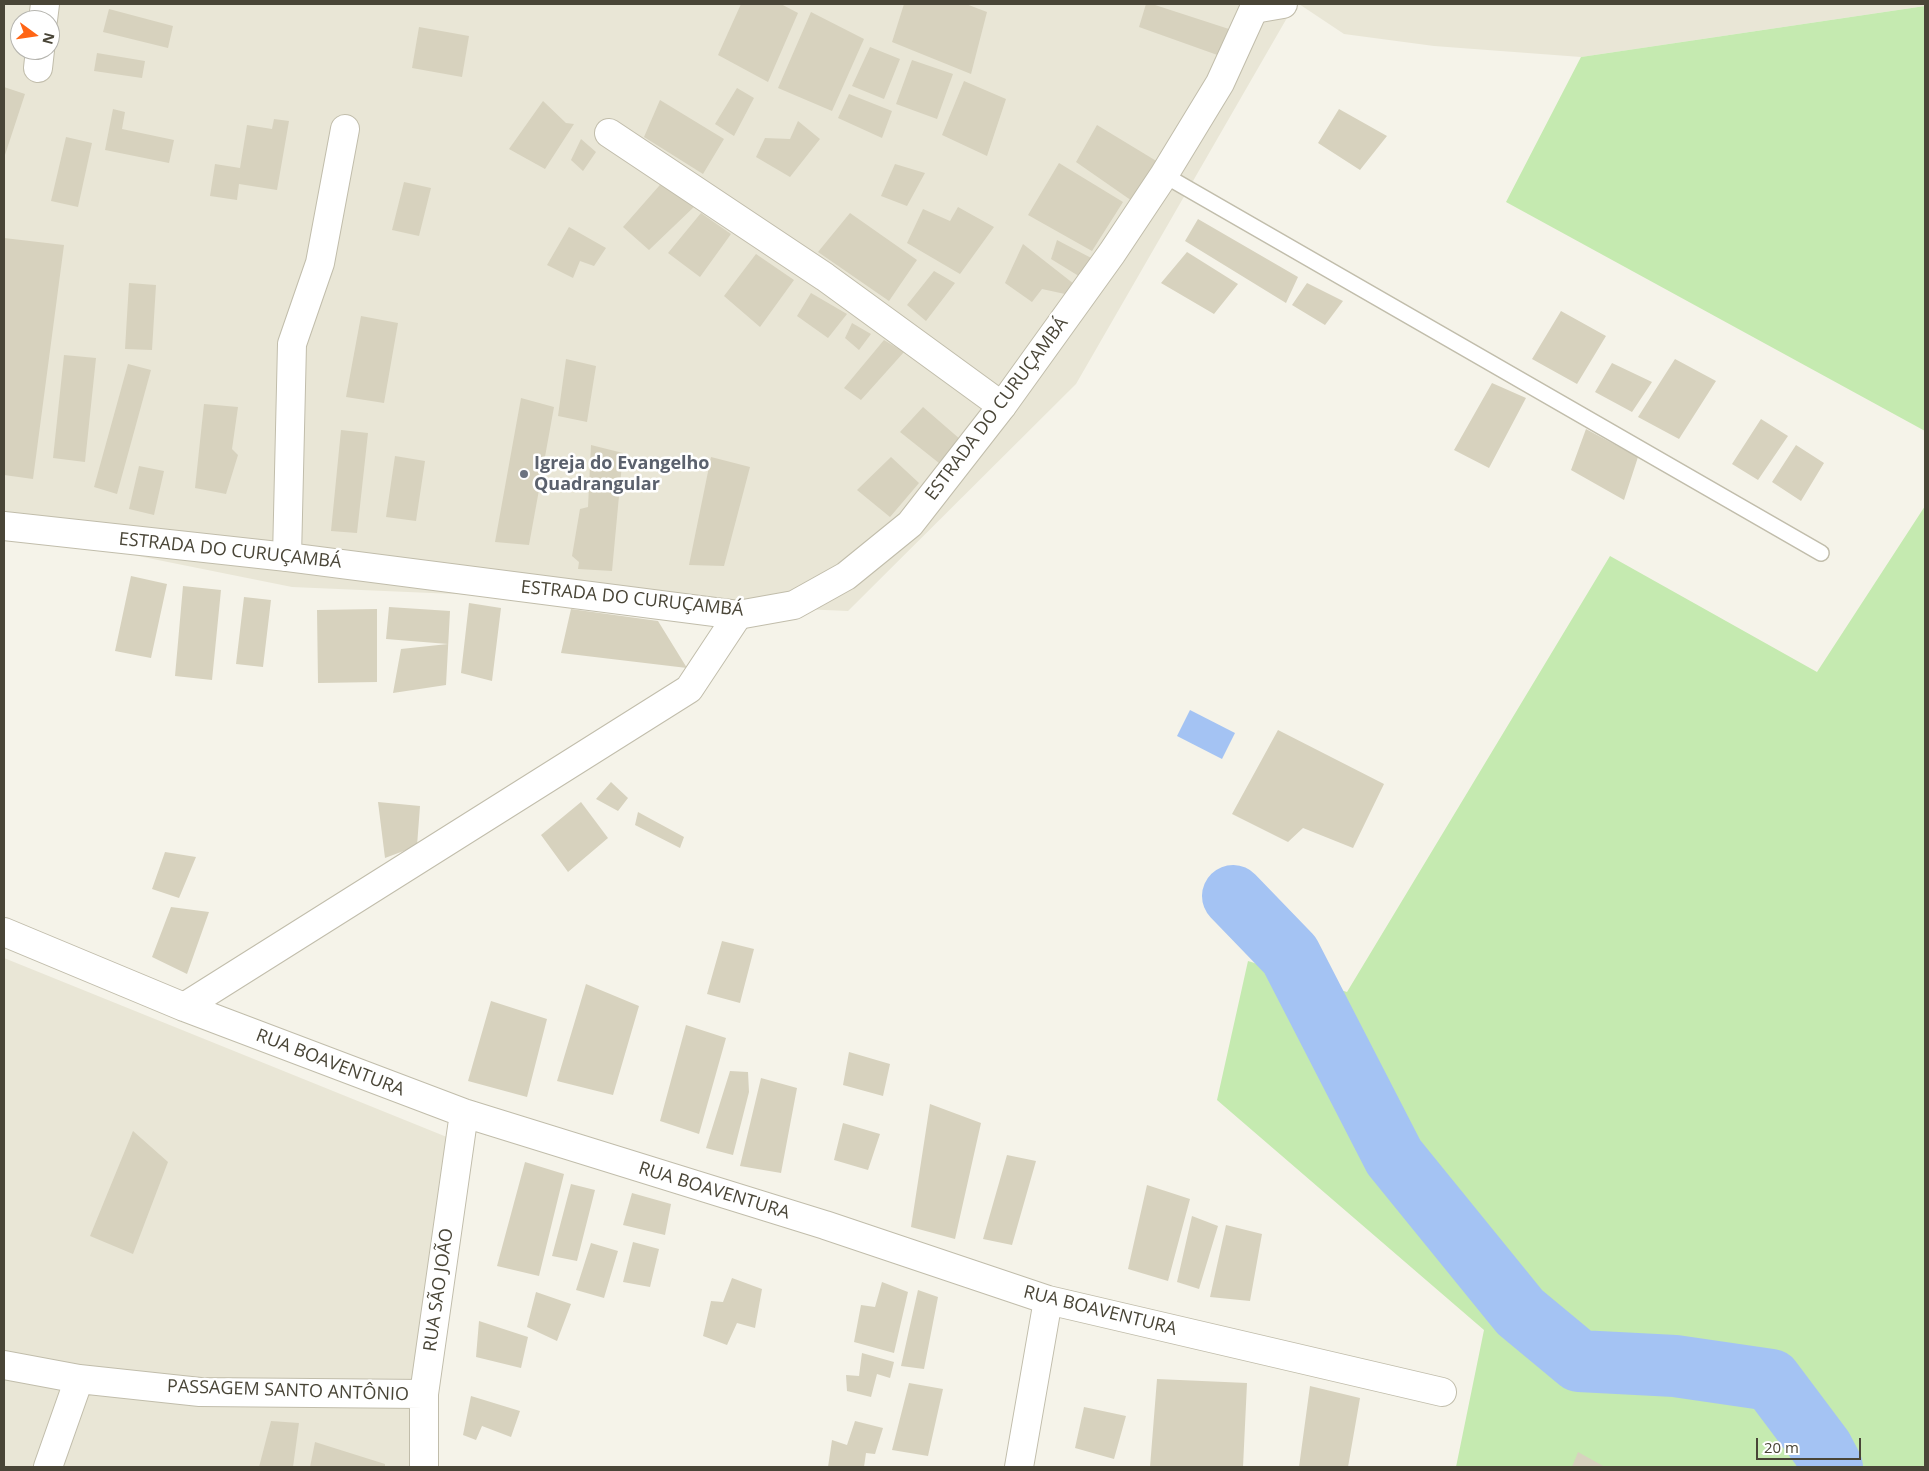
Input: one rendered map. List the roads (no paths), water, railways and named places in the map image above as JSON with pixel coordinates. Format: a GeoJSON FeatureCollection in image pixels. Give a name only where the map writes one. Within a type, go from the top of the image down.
{"type":"FeatureCollection","features":[{"type":"Feature","properties":{"kind":"street"},"geometry":{"type":"LineString","coordinates":[[1255,6],[1283,4]]}},
{"type":"Feature","properties":{"kind":"street","name":"ESTRADA DO CURUÇAMBÁ"},"geometry":{"type":"LineString","coordinates":[[4,526],[287,557],[738,615],[794,605],[846,576],[910,524],[1002,406],[1112,253],[1164,175],[1220,83],[1255,6]]}},
{"type":"Feature","properties":{"kind":"street"},"geometry":{"type":"LineString","coordinates":[[287,557],[292,344],[320,263],[345,129]]}},
{"type":"Feature","properties":{"kind":"street"},"geometry":{"type":"LineString","coordinates":[[610,133],[825,277],[1002,406]]}},
{"type":"Feature","properties":{"kind":"street"},"geometry":{"type":"LineString","coordinates":[[184,1008],[689,689],[738,615]]}},
{"type":"Feature","properties":{"kind":"street","name":"RUA BOAVENTURA"},"geometry":{"type":"LineString","coordinates":[[4,932],[184,1008],[464,1113],[825,1225],[1048,1300],[1442,1392]]}},
{"type":"Feature","properties":{"kind":"street","name":"RUA SÃO JOÃO"},"geometry":{"type":"LineString","coordinates":[[424,1467],[424,1394],[464,1113]]}},
{"type":"Feature","properties":{"kind":"street"},"geometry":{"type":"LineString","coordinates":[[1019,1467],[1048,1300]]}},
{"type":"Feature","properties":{"kind":"street","name":"PASSAGEM SANTO ANTÔNIO"},"geometry":{"type":"LineString","coordinates":[[4,1364],[79,1379],[200,1392],[424,1394]]}},
{"type":"Feature","properties":{"kind":"street"},"geometry":{"type":"LineString","coordinates":[[48,1467],[79,1379]]}},
{"type":"Feature","properties":{"kind":"lane"},"geometry":{"type":"LineString","coordinates":[[1164,175],[1821,553]]}},
{"type":"Feature","properties":{"kind":"water"},"geometry":{"type":"Polygon","coordinates":[[[1190,710],[1235,733],[1222,759],[1177,736],[1190,710]]]}},
{"type":"Feature","properties":{"kind":"waterway"},"geometry":{"type":"LineString","coordinates":[[1233,896],[1290,955],[1394,1157],[1520,1312],[1579,1361],[1675,1366],[1771,1380],[1822,1448],[1832,1467]]}},
{"type":"Feature","properties":{"kind":"place","name":"Igreja do Evangelho Quadrangular"},"geometry":{"type":"Point","coordinates":[524,474]}}]}
